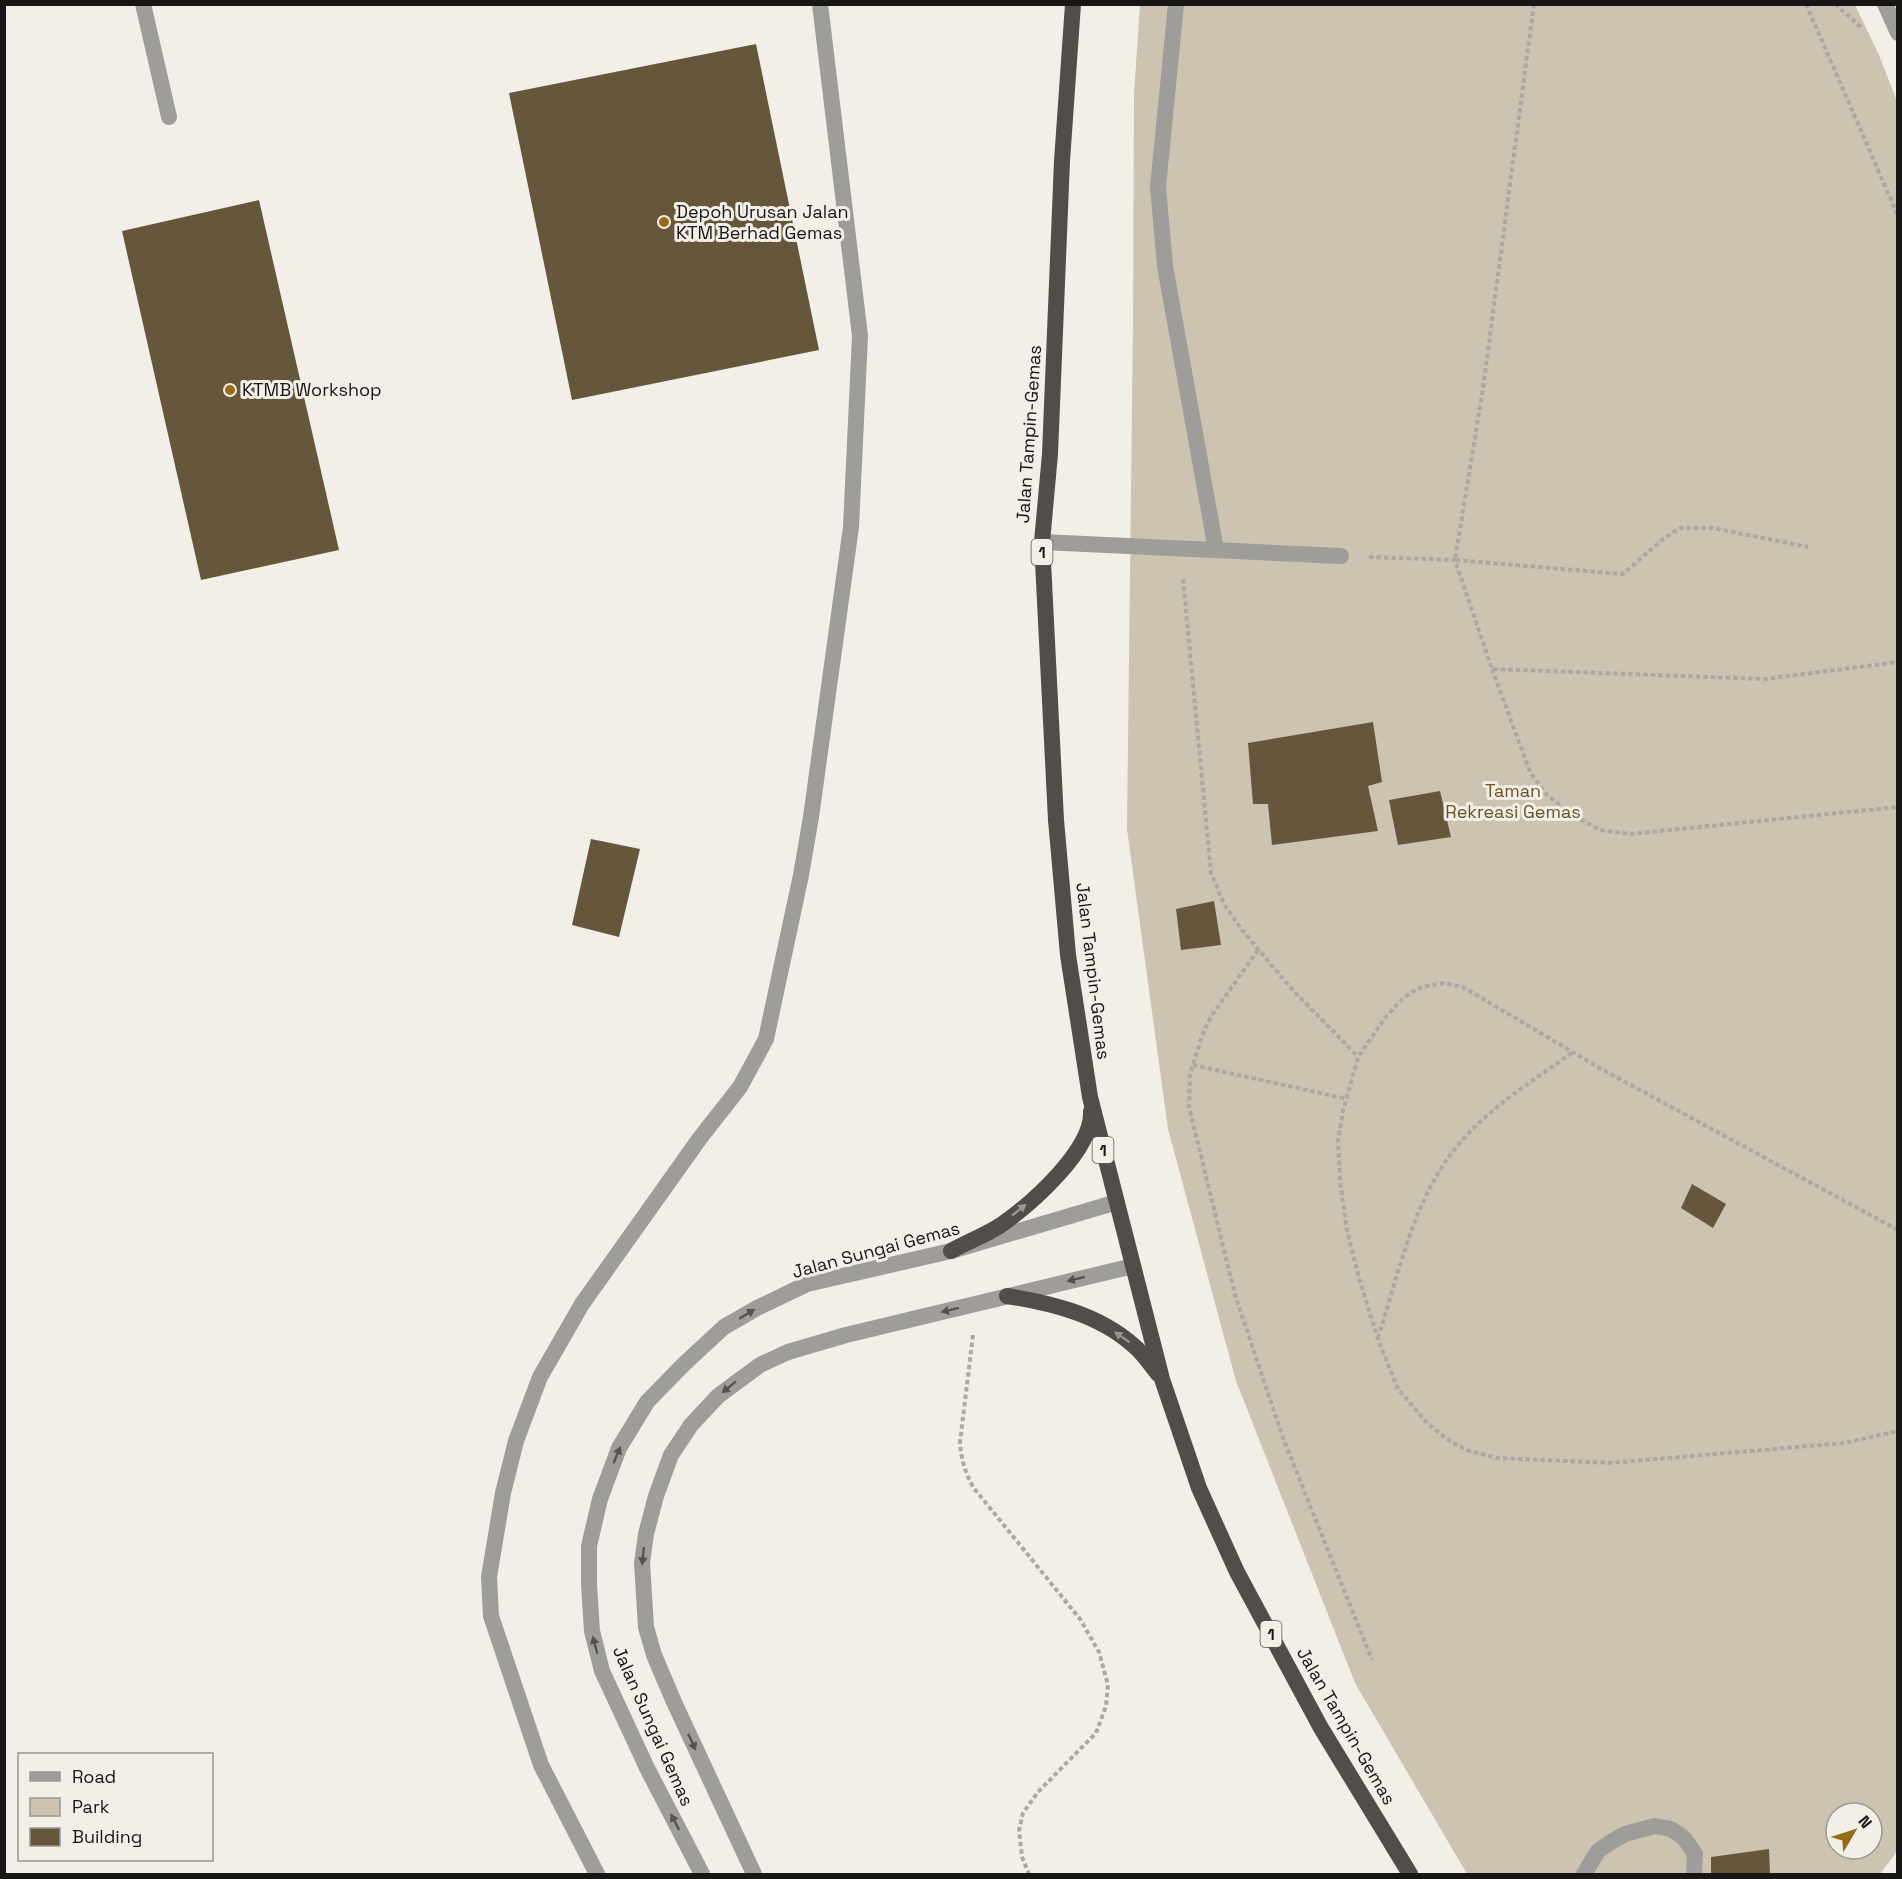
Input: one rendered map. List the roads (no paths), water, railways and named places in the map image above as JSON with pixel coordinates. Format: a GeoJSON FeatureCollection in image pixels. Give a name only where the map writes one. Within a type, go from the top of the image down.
{"type":"FeatureCollection","features":[{"type":"Feature","properties":{"kind":"highway","name":"Jalan Tampin-Gemas"},"geometry":{"type":"LineString","coordinates":[[1072,4],[1062,161],[1050,454],[1042,542],[1056,820],[1068,955],[1090,1097],[1162,1379],[1199,1488],[1237,1572],[1321,1728],[1410,1875]]}},
{"type":"Feature","properties":{"kind":"highway"},"geometry":{"type":"LineString","coordinates":[[951,1251],[1000,1226],[1056,1178],[1076,1153],[1092,1121],[1090,1097]]}},
{"type":"Feature","properties":{"kind":"highway"},"geometry":{"type":"LineString","coordinates":[[1007,1296],[1042,1301],[1108,1327],[1134,1345],[1162,1379]]}},
{"type":"Feature","properties":{"kind":"street"},"geometry":{"type":"LineString","coordinates":[[143,4],[169,117]]}},
{"type":"Feature","properties":{"kind":"street"},"geometry":{"type":"LineString","coordinates":[[597,1875],[540,1765],[491,1616],[489,1576],[503,1493],[516,1441],[540,1377],[582,1304],[700,1138],[740,1087],[766,1039],[801,875],[851,527],[860,336],[820,4]]}},
{"type":"Feature","properties":{"kind":"street"},"geometry":{"type":"LineString","coordinates":[[1176,4],[1158,187],[1165,266],[1216,550]]}},
{"type":"Feature","properties":{"kind":"street"},"geometry":{"type":"LineString","coordinates":[[1885,4],[1898,33]]}},
{"type":"Feature","properties":{"kind":"street"},"geometry":{"type":"LineString","coordinates":[[1042,542],[1341,555]]}},
{"type":"Feature","properties":{"kind":"street","name":"Jalan Sungai Gemas"},"geometry":{"type":"LineString","coordinates":[[702,1875],[647,1768],[602,1671],[592,1631],[589,1546],[600,1499],[619,1448],[647,1402],[724,1328],[807,1284],[951,1251],[1117,1202]]}},
{"type":"Feature","properties":{"kind":"street","name":"Jalan Sungai Gemas"},"geometry":{"type":"LineString","coordinates":[[754,1875],[674,1702],[654,1655],[646,1627],[642,1563],[646,1534],[656,1496],[671,1455],[690,1425],[718,1396],[760,1365],[788,1352],[812,1344],[1133,1266]]}},
{"type":"Feature","properties":{"kind":"street"},"geometry":{"type":"LineString","coordinates":[[1584,1875],[1598,1851],[1611,1842],[1625,1834],[1655,1826],[1671,1829],[1684,1838],[1695,1854],[1694,1875]]}},
{"type":"Feature","properties":{"kind":"place","name":"Depoh Urusan Jalan KTM Berhad Gemas"},"geometry":{"type":"Point","coordinates":[664,222]}},
{"type":"Feature","properties":{"kind":"place","name":"KTMB Workshop"},"geometry":{"type":"Point","coordinates":[230,390]}},
{"type":"Feature","properties":{"kind":"park label","name":"Taman Rekreasi Gemas"},"geometry":{"type":"Point","coordinates":[1513,801]}}]}
